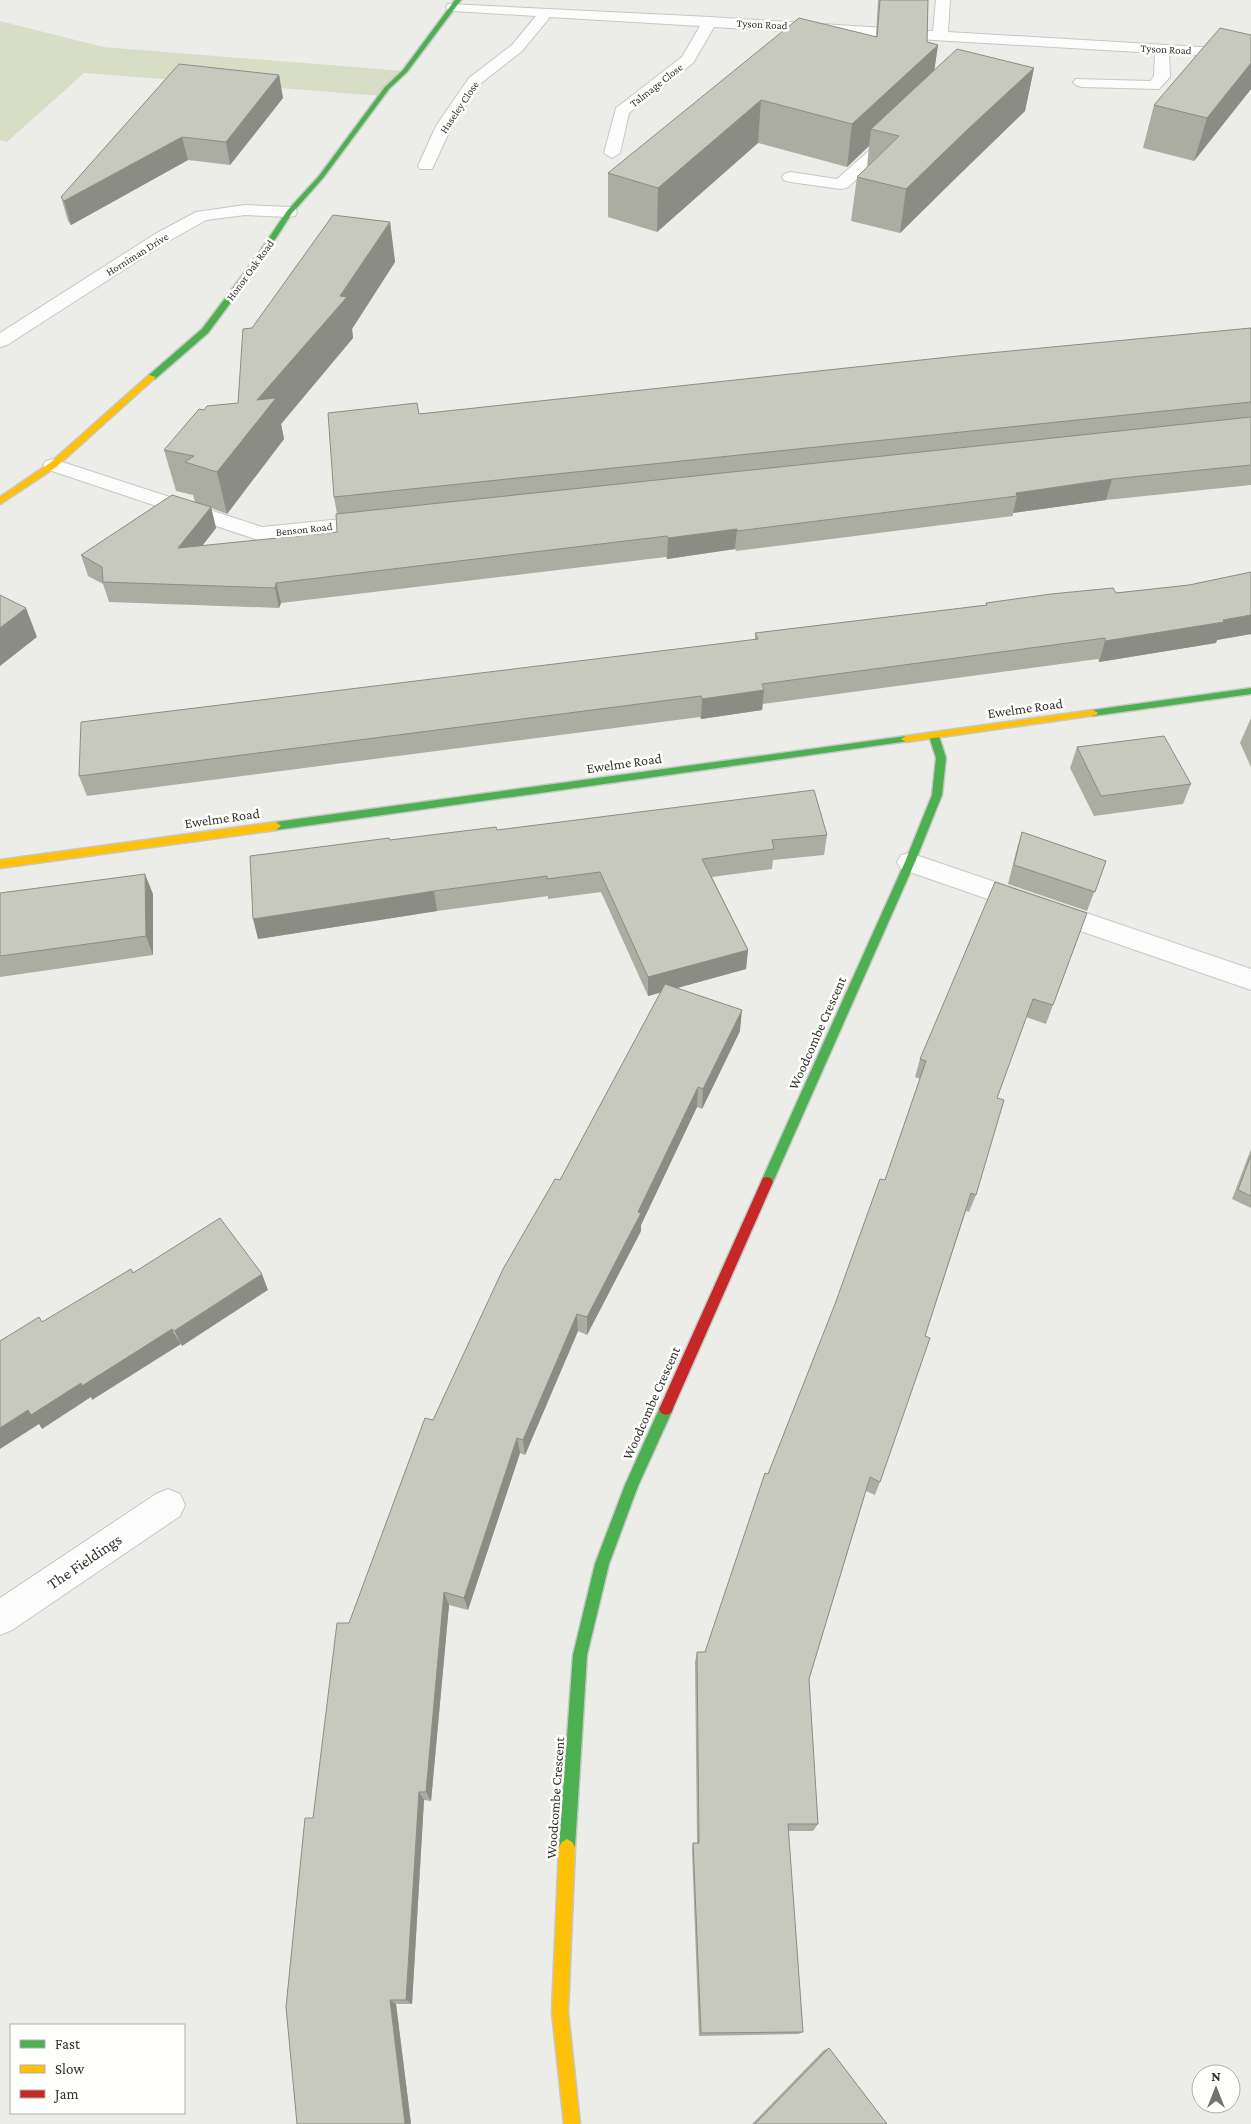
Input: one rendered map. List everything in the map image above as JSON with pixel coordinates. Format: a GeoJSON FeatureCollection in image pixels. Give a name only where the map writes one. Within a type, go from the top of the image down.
{"type":"FeatureCollection","features":[{"type":"Feature","properties":{"kind":"street"},"geometry":{"type":"LineString","coordinates":[[940,35],[943,0]]}},
{"type":"Feature","properties":{"kind":"street","name":"Tyson Road"},"geometry":{"type":"LineString","coordinates":[[455,3],[546,13],[710,21],[1251,54]]}},
{"type":"Feature","properties":{"kind":"street","name":"Honor Oak Road"},"geometry":{"type":"LineString","coordinates":[[0,501],[53,465],[205,331],[257,262],[289,212],[321,177],[455,3]]}},
{"type":"Feature","properties":{"kind":"street","name":"Haseley Close"},"geometry":{"type":"LineString","coordinates":[[426,166],[444,126],[474,81],[517,48],[546,13]]}},
{"type":"Feature","properties":{"kind":"street","name":"Talmage Close"},"geometry":{"type":"LineString","coordinates":[[612,153],[622,111],[688,60],[710,21]]}},
{"type":"Feature","properties":{"kind":"street"},"geometry":{"type":"LineString","coordinates":[[968,54],[974,38]]}},
{"type":"Feature","properties":{"kind":"street"},"geometry":{"type":"LineString","coordinates":[[1080,82],[1154,86],[1162,77],[1162,49]]}},
{"type":"Feature","properties":{"kind":"street"},"geometry":{"type":"LineString","coordinates":[[790,177],[841,184],[907,124]]}},
{"type":"Feature","properties":{"kind":"street","name":"Horniman Drive"},"geometry":{"type":"LineString","coordinates":[[0,341],[161,238],[202,216],[245,210],[289,212]]}},
{"type":"Feature","properties":{"kind":"street","name":"Benson Road"},"geometry":{"type":"LineString","coordinates":[[53,465],[261,534],[387,520]]}},
{"type":"Feature","properties":{"kind":"street","name":"Ewelme Road"},"geometry":{"type":"LineString","coordinates":[[0,864],[1251,691]]}},
{"type":"Feature","properties":{"kind":"street","name":"Woodcombe Crescent"},"geometry":{"type":"LineString","coordinates":[[572,2124],[569,2112],[560,2012],[566,1854],[580,1655],[602,1564],[632,1484],[910,862],[937,795],[941,758],[934,736]]}},
{"type":"Feature","properties":{"kind":"street"},"geometry":{"type":"LineString","coordinates":[[910,862],[1251,980]]}},
{"type":"Feature","properties":{"kind":"street","name":"The Fieldings"},"geometry":{"type":"LineString","coordinates":[[0,1618],[168,1505]]}},
{"type":"Feature","properties":{"kind":"green space"},"geometry":{"type":"Polygon","coordinates":[[[0,21],[103,47],[405,71],[382,96],[84,73],[7,142],[0,140],[0,21]]]}},
{"type":"Feature","properties":{"kind":"building"},"geometry":{"type":"Polygon","coordinates":[[[880,0],[928,0],[927,42],[938,45],[852,124],[761,100],[658,188],[608,173],[799,18],[877,37],[880,0]]]}},
{"type":"Feature","properties":{"kind":"building"},"geometry":{"type":"Polygon","coordinates":[[[1220,28],[1251,35],[1251,63],[1207,118],[1154,105],[1220,28]]]}},
{"type":"Feature","properties":{"kind":"building"},"geometry":{"type":"Polygon","coordinates":[[[957,49],[1034,68],[906,189],[857,177],[899,136],[871,129],[957,49]]]}},
{"type":"Feature","properties":{"kind":"building"},"geometry":{"type":"Polygon","coordinates":[[[179,64],[279,75],[226,142],[182,137],[64,201],[61,197],[179,64]]]}},
{"type":"Feature","properties":{"kind":"building"},"geometry":{"type":"Polygon","coordinates":[[[333,215],[390,222],[340,296],[347,297],[257,400],[276,398],[217,472],[185,462],[194,456],[164,450],[199,409],[204,410],[207,406],[238,403],[243,329],[252,328],[333,215]]]}},
{"type":"Feature","properties":{"kind":"building"},"geometry":{"type":"Polygon","coordinates":[[[1251,328],[1251,402],[334,497],[328,413],[417,403],[419,414],[958,356],[1251,328]]]}},
{"type":"Feature","properties":{"kind":"building"},"geometry":{"type":"Polygon","coordinates":[[[1251,417],[1251,465],[1112,479],[1016,493],[1017,496],[737,531],[737,529],[668,538],[667,536],[276,583],[275,588],[103,582],[102,567],[81,555],[172,495],[211,507],[178,548],[337,532],[336,514],[1251,417]]]}},
{"type":"Feature","properties":{"kind":"building"},"geometry":{"type":"Polygon","coordinates":[[[1251,572],[1251,615],[1223,620],[1224,622],[1105,641],[1105,638],[762,684],[764,690],[702,699],[701,696],[79,776],[81,722],[758,639],[755,633],[987,605],[986,603],[1051,594],[1113,588],[1116,593],[1189,585],[1251,572]]]}},
{"type":"Feature","properties":{"kind":"building"},"geometry":{"type":"Polygon","coordinates":[[[0,595],[26,608],[0,628],[0,595]]]}},
{"type":"Feature","properties":{"kind":"building"},"geometry":{"type":"Polygon","coordinates":[[[1164,736],[1191,784],[1101,796],[1077,747],[1164,736]]]}},
{"type":"Feature","properties":{"kind":"building"},"geometry":{"type":"Polygon","coordinates":[[[814,790],[827,835],[772,840],[774,849],[702,859],[748,950],[648,977],[600,872],[547,879],[547,876],[434,891],[253,919],[250,856],[389,838],[390,840],[496,827],[497,830],[814,790]]]}},
{"type":"Feature","properties":{"kind":"building"},"geometry":{"type":"Polygon","coordinates":[[[1022,832],[1106,861],[1095,892],[1014,865],[1022,832]]]}},
{"type":"Feature","properties":{"kind":"building"},"geometry":{"type":"Polygon","coordinates":[[[145,874],[146,936],[0,956],[0,893],[145,874]]]}},
{"type":"Feature","properties":{"kind":"building"},"geometry":{"type":"Polygon","coordinates":[[[995,882],[1087,913],[1053,1005],[1033,999],[997,1098],[1004,1100],[976,1195],[971,1193],[925,1336],[930,1338],[880,1482],[870,1477],[809,1679],[818,1824],[788,1824],[803,2032],[701,2033],[693,1843],[699,1843],[697,1652],[705,1652],[765,1473],[768,1474],[835,1304],[880,1179],[885,1180],[926,1061],[920,1059],[995,882]]]}},
{"type":"Feature","properties":{"kind":"building"},"geometry":{"type":"Polygon","coordinates":[[[665,984],[742,1010],[703,1089],[698,1087],[638,1212],[641,1213],[587,1317],[577,1314],[523,1440],[517,1438],[464,1598],[444,1592],[426,1792],[419,1792],[406,2000],[390,2000],[405,2124],[297,2124],[286,2007],[305,1818],[313,1818],[337,1623],[349,1623],[425,1418],[433,1420],[503,1269],[555,1179],[560,1180],[665,984]]]}},
{"type":"Feature","properties":{"kind":"building"},"geometry":{"type":"Polygon","coordinates":[[[1251,1155],[1251,1196],[1238,1190],[1251,1155]]]}},
{"type":"Feature","properties":{"kind":"building"},"geometry":{"type":"Polygon","coordinates":[[[220,1218],[262,1274],[174,1331],[172,1329],[82,1386],[81,1383],[31,1415],[28,1410],[0,1428],[0,1341],[39,1317],[42,1322],[131,1269],[133,1273],[220,1218]]]}},
{"type":"Feature","properties":{"kind":"building"},"geometry":{"type":"Polygon","coordinates":[[[829,2048],[887,2124],[755,2124],[829,2048]]]}},
{"type":"Feature","properties":{"kind":"traffic: fast"},"geometry":{"type":"LineString","coordinates":[[152,377],[205,331],[257,261],[289,212],[321,177],[387,88],[405,71],[458,0]]}},
{"type":"Feature","properties":{"kind":"traffic: fast"},"geometry":{"type":"LineString","coordinates":[[1093,713],[1251,691]]}},
{"type":"Feature","properties":{"kind":"traffic: fast"},"geometry":{"type":"LineString","coordinates":[[767,1182],[910,862],[937,795],[941,758],[934,736]]}},
{"type":"Feature","properties":{"kind":"traffic: fast"},"geometry":{"type":"LineString","coordinates":[[276,826],[906,739]]}},
{"type":"Feature","properties":{"kind":"traffic: fast"},"geometry":{"type":"LineString","coordinates":[[567,1847],[580,1655],[602,1564],[632,1485],[666,1409]]}},
{"type":"Feature","properties":{"kind":"traffic: slow"},"geometry":{"type":"LineString","coordinates":[[0,501],[53,465],[152,377]]}},
{"type":"Feature","properties":{"kind":"traffic: slow"},"geometry":{"type":"LineString","coordinates":[[906,739],[1093,713]]}},
{"type":"Feature","properties":{"kind":"traffic: slow"},"geometry":{"type":"LineString","coordinates":[[0,864],[276,826]]}},
{"type":"Feature","properties":{"kind":"traffic: slow"},"geometry":{"type":"LineString","coordinates":[[567,1847],[560,2012],[572,2124]]}},
{"type":"Feature","properties":{"kind":"traffic: jam"},"geometry":{"type":"LineString","coordinates":[[666,1409],[767,1182]]}}]}
